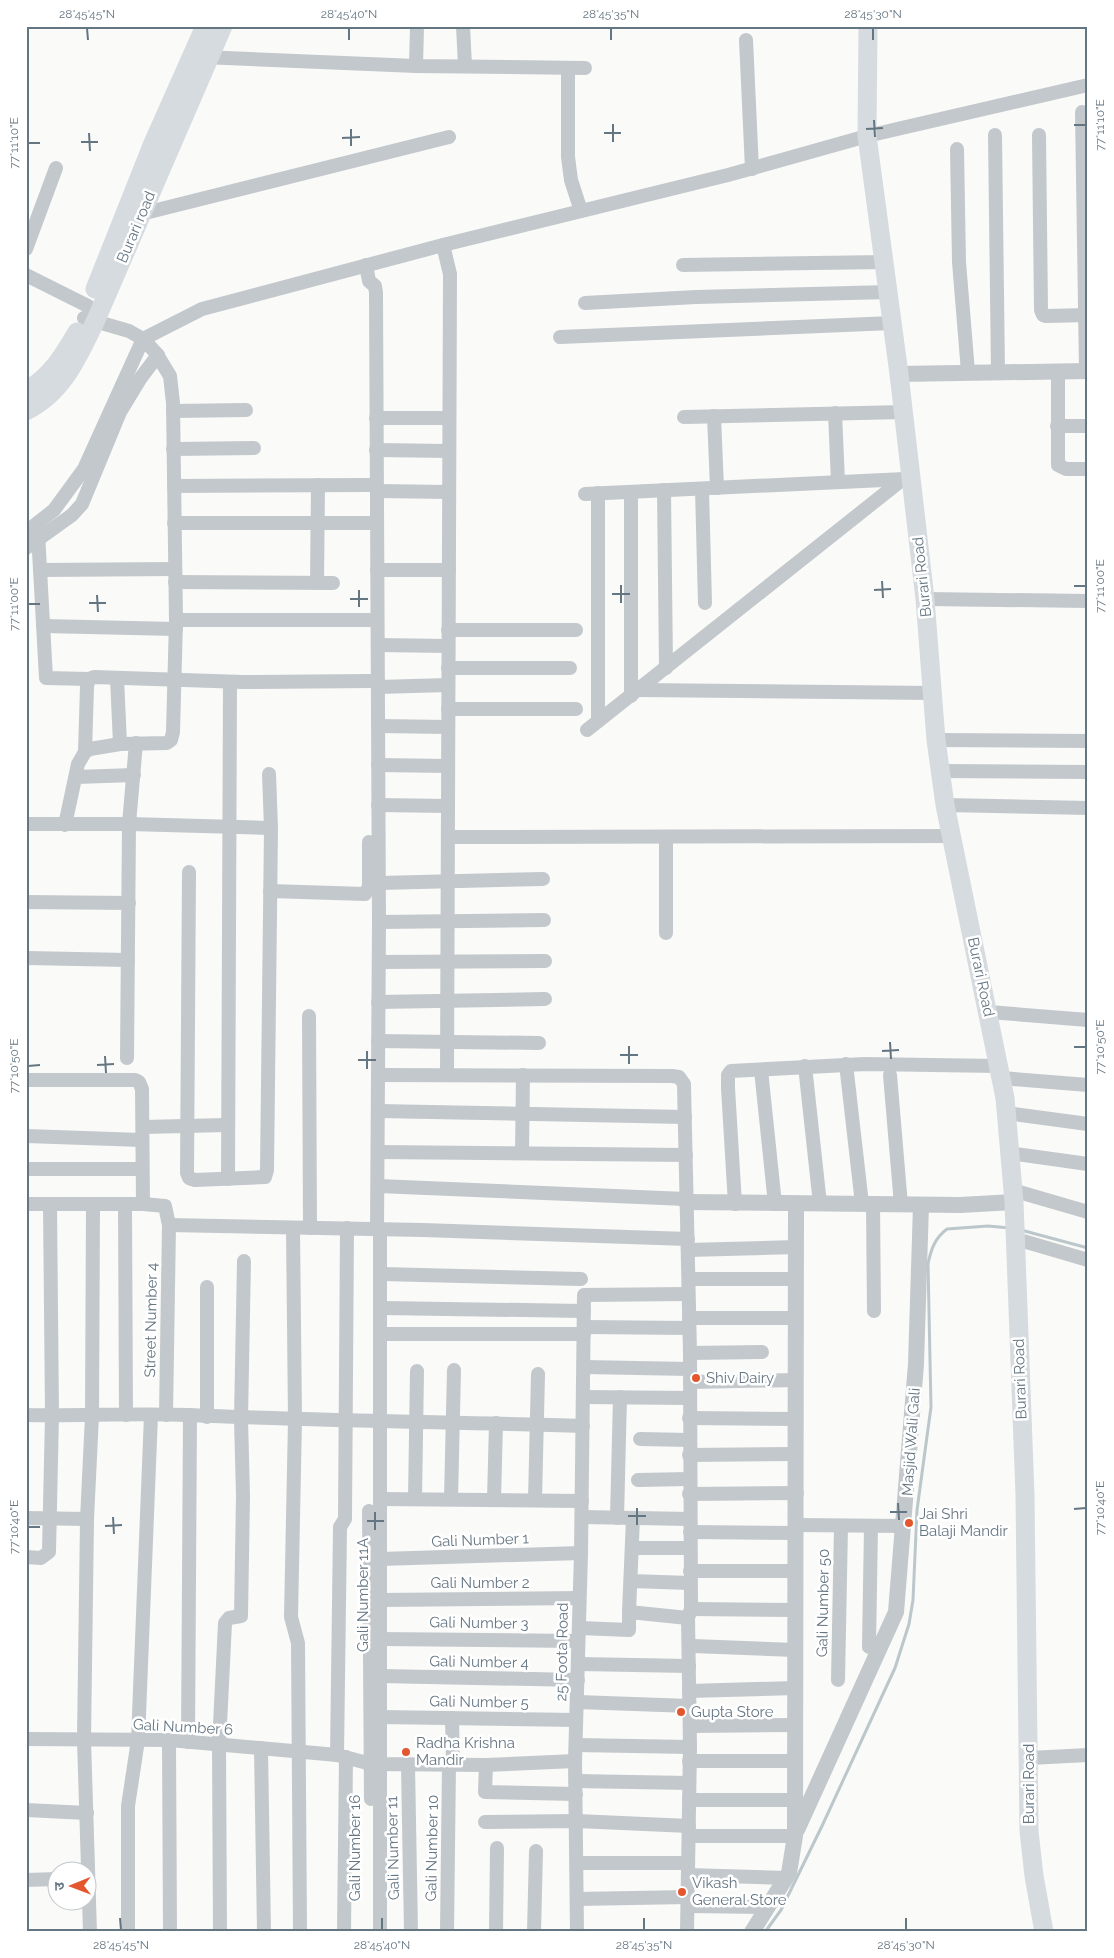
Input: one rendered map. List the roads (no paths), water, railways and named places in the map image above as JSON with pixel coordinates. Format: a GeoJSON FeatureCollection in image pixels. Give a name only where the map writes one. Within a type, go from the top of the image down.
{"type":"FeatureCollection","features":[{"type":"Feature","properties":{"kind":"main road","name":"Burari road"},"geometry":{"type":"LineString","coordinates":[[26,391],[50,374],[61,360],[89,315],[141,214],[200,57],[205,26]]}},
{"type":"Feature","properties":{"kind":"main road","name":"Burari road"},"geometry":{"type":"LineString","coordinates":[[26,411],[46,400],[58,388],[74,365],[89,315],[153,143],[200,57],[223,26]]}},
{"type":"Feature","properties":{"kind":"main road","name":"Burari Road"},"geometry":{"type":"LineString","coordinates":[[868,26],[868,144],[904,412],[907,479],[925,599],[936,740],[945,805],[989,1012],[1006,1113],[1015,1215],[1026,1514],[1029,1831],[1034,1876],[1044,1932]]}},
{"type":"Feature","properties":{"kind":"street"},"geometry":{"type":"LineString","coordinates":[[416,66],[417,26]]}},
{"type":"Feature","properties":{"kind":"street"},"geometry":{"type":"LineString","coordinates":[[464,26],[465,66]]}},
{"type":"Feature","properties":{"kind":"street"},"geometry":{"type":"LineString","coordinates":[[746,40],[752,169]]}},
{"type":"Feature","properties":{"kind":"street"},"geometry":{"type":"LineString","coordinates":[[200,57],[416,66],[585,68]]}},
{"type":"Feature","properties":{"kind":"street"},"geometry":{"type":"LineString","coordinates":[[568,68],[568,157],[571,180],[581,211]]}},
{"type":"Feature","properties":{"kind":"street"},"geometry":{"type":"LineString","coordinates":[[448,685],[230,682],[100,676],[89,679],[46,678],[40,570],[32,544],[32,528],[54,510],[84,469],[152,348],[202,309],[367,274],[581,211],[752,169],[868,144],[1088,85]]}},
{"type":"Feature","properties":{"kind":"street"},"geometry":{"type":"LineString","coordinates":[[899,374],[1087,371],[1082,112]]}},
{"type":"Feature","properties":{"kind":"street"},"geometry":{"type":"LineString","coordinates":[[995,135],[998,372]]}},
{"type":"Feature","properties":{"kind":"street"},"geometry":{"type":"LineString","coordinates":[[1039,135],[1041,310],[1043,315],[1046,316],[1087,315]]}},
{"type":"Feature","properties":{"kind":"street"},"geometry":{"type":"LineString","coordinates":[[141,214],[448,137]]}},
{"type":"Feature","properties":{"kind":"street"},"geometry":{"type":"LineString","coordinates":[[957,149],[959,262],[968,372]]}},
{"type":"Feature","properties":{"kind":"street"},"geometry":{"type":"LineString","coordinates":[[26,249],[56,168]]}},
{"type":"Feature","properties":{"kind":"street"},"geometry":{"type":"LineString","coordinates":[[445,251],[450,274],[447,1075]]}},
{"type":"Feature","properties":{"kind":"street"},"geometry":{"type":"LineString","coordinates":[[683,266],[884,262]]}},
{"type":"Feature","properties":{"kind":"street"},"geometry":{"type":"LineString","coordinates":[[367,274],[376,289],[376,450],[369,523],[370,620],[374,684]]}},
{"type":"Feature","properties":{"kind":"street"},"geometry":{"type":"LineString","coordinates":[[270,891],[360,894],[368,892],[374,684],[378,645],[367,274]]}},
{"type":"Feature","properties":{"kind":"street"},"geometry":{"type":"LineString","coordinates":[[26,275],[89,315],[129,331],[152,348],[170,376],[173,410],[176,625],[171,740],[162,744],[120,744],[90,749],[85,752]]}},
{"type":"Feature","properties":{"kind":"street"},"geometry":{"type":"LineString","coordinates":[[585,303],[696,297],[889,292]]}},
{"type":"Feature","properties":{"kind":"street"},"geometry":{"type":"LineString","coordinates":[[560,337],[892,323]]}},
{"type":"Feature","properties":{"kind":"street"},"geometry":{"type":"LineString","coordinates":[[32,544],[72,515],[82,504],[120,412],[140,379],[152,348]]}},
{"type":"Feature","properties":{"kind":"street"},"geometry":{"type":"LineString","coordinates":[[1058,371],[1058,464],[1066,469],[1088,469]]}},
{"type":"Feature","properties":{"kind":"street"},"geometry":{"type":"LineString","coordinates":[[173,410],[246,410]]}},
{"type":"Feature","properties":{"kind":"street"},"geometry":{"type":"LineString","coordinates":[[684,417],[904,412]]}},
{"type":"Feature","properties":{"kind":"street"},"geometry":{"type":"LineString","coordinates":[[835,414],[838,482]]}},
{"type":"Feature","properties":{"kind":"street"},"geometry":{"type":"LineString","coordinates":[[714,416],[717,488]]}},
{"type":"Feature","properties":{"kind":"street"},"geometry":{"type":"LineString","coordinates":[[376,418],[449,418]]}},
{"type":"Feature","properties":{"kind":"street"},"geometry":{"type":"LineString","coordinates":[[1057,426],[1088,426]]}},
{"type":"Feature","properties":{"kind":"street"},"geometry":{"type":"LineString","coordinates":[[173,449],[254,448]]}},
{"type":"Feature","properties":{"kind":"street"},"geometry":{"type":"LineString","coordinates":[[376,450],[449,451]]}},
{"type":"Feature","properties":{"kind":"street"},"geometry":{"type":"LineString","coordinates":[[907,479],[666,668],[593,726],[591,494],[907,479]]}},
{"type":"Feature","properties":{"kind":"street"},"geometry":{"type":"LineString","coordinates":[[316,583],[318,485]]}},
{"type":"Feature","properties":{"kind":"street"},"geometry":{"type":"LineString","coordinates":[[174,486],[318,485],[449,492]]}},
{"type":"Feature","properties":{"kind":"street"},"geometry":{"type":"LineString","coordinates":[[702,489],[705,603]]}},
{"type":"Feature","properties":{"kind":"street"},"geometry":{"type":"LineString","coordinates":[[664,490],[666,668]]}},
{"type":"Feature","properties":{"kind":"street"},"geometry":{"type":"LineString","coordinates":[[631,492],[635,693]]}},
{"type":"Feature","properties":{"kind":"street"},"geometry":{"type":"LineString","coordinates":[[174,523],[369,523]]}},
{"type":"Feature","properties":{"kind":"street"},"geometry":{"type":"LineString","coordinates":[[40,570],[333,583]]}},
{"type":"Feature","properties":{"kind":"street"},"geometry":{"type":"LineString","coordinates":[[377,570],[449,570]]}},
{"type":"Feature","properties":{"kind":"street"},"geometry":{"type":"LineString","coordinates":[[925,599],[1088,601]]}},
{"type":"Feature","properties":{"kind":"street"},"geometry":{"type":"LineString","coordinates":[[43,626],[370,620]]}},
{"type":"Feature","properties":{"kind":"street"},"geometry":{"type":"LineString","coordinates":[[448,630],[576,630]]}},
{"type":"Feature","properties":{"kind":"street"},"geometry":{"type":"LineString","coordinates":[[378,645],[448,646]]}},
{"type":"Feature","properties":{"kind":"street"},"geometry":{"type":"LineString","coordinates":[[448,668],[570,668]]}},
{"type":"Feature","properties":{"kind":"street"},"geometry":{"type":"LineString","coordinates":[[118,678],[120,744]]}},
{"type":"Feature","properties":{"kind":"street"},"geometry":{"type":"LineString","coordinates":[[65,825],[78,764],[85,752],[89,679]]}},
{"type":"Feature","properties":{"kind":"street"},"geometry":{"type":"LineString","coordinates":[[228,1179],[230,682]]}},
{"type":"Feature","properties":{"kind":"street","name":"Gali Number 11A"},"geometry":{"type":"LineString","coordinates":[[374,684],[378,726],[378,1186],[382,1274],[380,1419],[381,1717],[376,1764],[380,1932]]}},
{"type":"Feature","properties":{"kind":"street"},"geometry":{"type":"LineString","coordinates":[[635,693],[933,693]]}},
{"type":"Feature","properties":{"kind":"street"},"geometry":{"type":"LineString","coordinates":[[448,709],[576,709]]}},
{"type":"Feature","properties":{"kind":"street"},"geometry":{"type":"LineString","coordinates":[[378,726],[448,727]]}},
{"type":"Feature","properties":{"kind":"street"},"geometry":{"type":"LineString","coordinates":[[936,740],[1088,740]]}},
{"type":"Feature","properties":{"kind":"street"},"geometry":{"type":"LineString","coordinates":[[127,1058],[130,824],[136,743]]}},
{"type":"Feature","properties":{"kind":"street"},"geometry":{"type":"LineString","coordinates":[[378,765],[448,766]]}},
{"type":"Feature","properties":{"kind":"street"},"geometry":{"type":"LineString","coordinates":[[940,771],[1088,772]]}},
{"type":"Feature","properties":{"kind":"street"},"geometry":{"type":"LineString","coordinates":[[189,872],[189,1178],[195,1180],[262,1178],[267,1175],[271,828],[269,774]]}},
{"type":"Feature","properties":{"kind":"street"},"geometry":{"type":"LineString","coordinates":[[76,776],[134,775]]}},
{"type":"Feature","properties":{"kind":"street"},"geometry":{"type":"LineString","coordinates":[[378,805],[448,806]]}},
{"type":"Feature","properties":{"kind":"street"},"geometry":{"type":"LineString","coordinates":[[945,805],[1088,808]]}},
{"type":"Feature","properties":{"kind":"street"},"geometry":{"type":"LineString","coordinates":[[26,824],[130,824],[271,828]]}},
{"type":"Feature","properties":{"kind":"street"},"geometry":{"type":"LineString","coordinates":[[448,837],[951,836]]}},
{"type":"Feature","properties":{"kind":"street"},"geometry":{"type":"LineString","coordinates":[[666,837],[666,933]]}},
{"type":"Feature","properties":{"kind":"street"},"geometry":{"type":"LineString","coordinates":[[379,883],[447,883],[543,879]]}},
{"type":"Feature","properties":{"kind":"street"},"geometry":{"type":"LineString","coordinates":[[26,902],[129,903]]}},
{"type":"Feature","properties":{"kind":"street"},"geometry":{"type":"LineString","coordinates":[[379,922],[544,920]]}},
{"type":"Feature","properties":{"kind":"street"},"geometry":{"type":"LineString","coordinates":[[26,958],[128,960]]}},
{"type":"Feature","properties":{"kind":"street"},"geometry":{"type":"LineString","coordinates":[[378,962],[545,961]]}},
{"type":"Feature","properties":{"kind":"street"},"geometry":{"type":"LineString","coordinates":[[378,1002],[545,999]]}},
{"type":"Feature","properties":{"kind":"street"},"geometry":{"type":"LineString","coordinates":[[989,1012],[1088,1020]]}},
{"type":"Feature","properties":{"kind":"street"},"geometry":{"type":"LineString","coordinates":[[309,1016],[310,1228]]}},
{"type":"Feature","properties":{"kind":"street"},"geometry":{"type":"LineString","coordinates":[[378,1041],[539,1043]]}},
{"type":"Feature","properties":{"kind":"street"},"geometry":{"type":"LineString","coordinates":[[846,1064],[867,1204],[874,1311]]}},
{"type":"Feature","properties":{"kind":"street"},"geometry":{"type":"LineString","coordinates":[[735,1204],[728,1074],[736,1070],[846,1064],[1000,1072],[1088,1085]]}},
{"type":"Feature","properties":{"kind":"street"},"geometry":{"type":"LineString","coordinates":[[805,1066],[820,1204]]}},
{"type":"Feature","properties":{"kind":"street"},"geometry":{"type":"LineString","coordinates":[[761,1070],[775,1204]]}},
{"type":"Feature","properties":{"kind":"street"},"geometry":{"type":"LineString","coordinates":[[522,1153],[523,1075]]}},
{"type":"Feature","properties":{"kind":"street"},"geometry":{"type":"LineString","coordinates":[[890,1075],[901,1205]]}},
{"type":"Feature","properties":{"kind":"street"},"geometry":{"type":"LineString","coordinates":[[378,1076],[679,1077],[684,1084],[690,1353],[690,1613],[688,1666],[690,1726],[687,1932]]}},
{"type":"Feature","properties":{"kind":"street"},"geometry":{"type":"LineString","coordinates":[[26,1080],[135,1080],[139,1082],[142,1089],[143,1204]]}},
{"type":"Feature","properties":{"kind":"street"},"geometry":{"type":"LineString","coordinates":[[378,1112],[685,1117]]}},
{"type":"Feature","properties":{"kind":"street"},"geometry":{"type":"LineString","coordinates":[[1006,1113],[1088,1124]]}},
{"type":"Feature","properties":{"kind":"street"},"geometry":{"type":"LineString","coordinates":[[26,1136],[142,1134],[188,1126],[227,1125]]}},
{"type":"Feature","properties":{"kind":"street"},"geometry":{"type":"LineString","coordinates":[[378,1152],[686,1156]]}},
{"type":"Feature","properties":{"kind":"street"},"geometry":{"type":"LineString","coordinates":[[1009,1153],[1088,1164]]}},
{"type":"Feature","properties":{"kind":"street"},"geometry":{"type":"LineString","coordinates":[[26,1168],[142,1169]]}},
{"type":"Feature","properties":{"kind":"street"},"geometry":{"type":"LineString","coordinates":[[378,1186],[735,1204],[921,1205],[1015,1215],[1088,1212]]}},
{"type":"Feature","properties":{"kind":"street"},"geometry":{"type":"LineString","coordinates":[[26,1204],[143,1204],[165,1206],[169,1225],[379,1229],[688,1244],[796,1247]]}},
{"type":"Feature","properties":{"kind":"street"},"geometry":{"type":"LineString","coordinates":[[26,1557],[40,1558],[47,1556],[49,1552],[52,1415],[50,1204]]}},
{"type":"Feature","properties":{"kind":"street"},"geometry":{"type":"LineString","coordinates":[[125,1204],[126,1415]]}},
{"type":"Feature","properties":{"kind":"street"},"geometry":{"type":"LineString","coordinates":[[752,1932],[786,1878],[791,1863],[795,1836],[796,1204]]}},
{"type":"Feature","properties":{"kind":"street"},"geometry":{"type":"LineString","coordinates":[[88,1860],[84,1740],[87,1519],[92,1416],[93,1205]]}},
{"type":"Feature","properties":{"kind":"street","name":"Masjid Wali Gali"},"geometry":{"type":"LineString","coordinates":[[795,1836],[896,1612],[916,1364],[921,1205]]}},
{"type":"Feature","properties":{"kind":"street"},"geometry":{"type":"LineString","coordinates":[[1015,1215],[1088,1260]]}},
{"type":"Feature","properties":{"kind":"street","name":"Street Number 4"},"geometry":{"type":"LineString","coordinates":[[166,1415],[169,1225]]}},
{"type":"Feature","properties":{"kind":"street"},"geometry":{"type":"LineString","coordinates":[[293,1228],[295,1420],[291,1617],[298,1643],[297,1752],[300,1932]]}},
{"type":"Feature","properties":{"kind":"street"},"geometry":{"type":"LineString","coordinates":[[344,1932],[340,1527],[344,1519],[347,1228]]}},
{"type":"Feature","properties":{"kind":"street"},"geometry":{"type":"LineString","coordinates":[[220,1932],[219,1745],[225,1623],[229,1618],[240,1618],[242,1610],[243,1496],[241,1419],[244,1261]]}},
{"type":"Feature","properties":{"kind":"street"},"geometry":{"type":"LineString","coordinates":[[382,1274],[581,1280]]}},
{"type":"Feature","properties":{"kind":"street"},"geometry":{"type":"LineString","coordinates":[[689,1279],[796,1279]]}},
{"type":"Feature","properties":{"kind":"street"},"geometry":{"type":"LineString","coordinates":[[208,1287],[208,1417]]}},
{"type":"Feature","properties":{"kind":"street","name":"25 Foota Road"},"geometry":{"type":"LineString","coordinates":[[577,1932],[576,1720],[582,1517],[584,1295],[688,1294]]}},
{"type":"Feature","properties":{"kind":"street"},"geometry":{"type":"LineString","coordinates":[[382,1308],[584,1311]]}},
{"type":"Feature","properties":{"kind":"street"},"geometry":{"type":"LineString","coordinates":[[382,1334],[584,1331],[790,1318]]}},
{"type":"Feature","properties":{"kind":"street"},"geometry":{"type":"LineString","coordinates":[[690,1353],[762,1352]]}},
{"type":"Feature","properties":{"kind":"street"},"geometry":{"type":"LineString","coordinates":[[451,1499],[454,1370]]}},
{"type":"Feature","properties":{"kind":"street"},"geometry":{"type":"LineString","coordinates":[[584,1370],[796,1380]]}},
{"type":"Feature","properties":{"kind":"street"},"geometry":{"type":"LineString","coordinates":[[415,1499],[417,1371]]}},
{"type":"Feature","properties":{"kind":"street"},"geometry":{"type":"LineString","coordinates":[[536,1500],[538,1374]]}},
{"type":"Feature","properties":{"kind":"street"},"geometry":{"type":"LineString","coordinates":[[583,1397],[690,1398]]}},
{"type":"Feature","properties":{"kind":"street"},"geometry":{"type":"LineString","coordinates":[[617,1518],[620,1397]]}},
{"type":"Feature","properties":{"kind":"street"},"geometry":{"type":"LineString","coordinates":[[26,1415],[166,1415],[344,1421],[380,1419],[583,1426]]}},
{"type":"Feature","properties":{"kind":"street"},"geometry":{"type":"LineString","coordinates":[[128,1932],[128,1806],[138,1740],[150,1415]]}},
{"type":"Feature","properties":{"kind":"street"},"geometry":{"type":"LineString","coordinates":[[188,1742],[190,1416]]}},
{"type":"Feature","properties":{"kind":"street"},"geometry":{"type":"LineString","coordinates":[[690,1418],[796,1419]]}},
{"type":"Feature","properties":{"kind":"street"},"geometry":{"type":"LineString","coordinates":[[494,1500],[496,1423]]}},
{"type":"Feature","properties":{"kind":"street"},"geometry":{"type":"LineString","coordinates":[[640,1439],[689,1440]]}},
{"type":"Feature","properties":{"kind":"street"},"geometry":{"type":"LineString","coordinates":[[689,1455],[796,1454]]}},
{"type":"Feature","properties":{"kind":"street"},"geometry":{"type":"LineString","coordinates":[[638,1480],[689,1479]]}},
{"type":"Feature","properties":{"kind":"street"},"geometry":{"type":"LineString","coordinates":[[690,1494],[797,1493]]}},
{"type":"Feature","properties":{"kind":"street"},"geometry":{"type":"LineString","coordinates":[[380,1499],[582,1501]]}},
{"type":"Feature","properties":{"kind":"street"},"geometry":{"type":"LineString","coordinates":[[368,1511],[376,1764]]}},
{"type":"Feature","properties":{"kind":"street"},"geometry":{"type":"LineString","coordinates":[[582,1517],[633,1518],[690,1526],[796,1529],[841,1526],[904,1526]]}},
{"type":"Feature","properties":{"kind":"street"},"geometry":{"type":"LineString","coordinates":[[26,1518],[87,1519]]}},
{"type":"Feature","properties":{"kind":"street"},"geometry":{"type":"LineString","coordinates":[[633,1518],[632,1581],[629,1612],[690,1613],[795,1610]]}},
{"type":"Feature","properties":{"kind":"street","name":"Gali Number 50"},"geometry":{"type":"LineString","coordinates":[[838,1680],[841,1526]]}},
{"type":"Feature","properties":{"kind":"street"},"geometry":{"type":"LineString","coordinates":[[869,1647],[871,1526]]}},
{"type":"Feature","properties":{"kind":"street"},"geometry":{"type":"LineString","coordinates":[[632,1548],[690,1548]]}},
{"type":"Feature","properties":{"kind":"street","name":"Gali Number 1"},"geometry":{"type":"LineString","coordinates":[[380,1559],[581,1554]]}},
{"type":"Feature","properties":{"kind":"street"},"geometry":{"type":"LineString","coordinates":[[632,1581],[796,1571]]}},
{"type":"Feature","properties":{"kind":"street","name":"Gali Number 2"},"geometry":{"type":"LineString","coordinates":[[381,1600],[579,1598]]}},
{"type":"Feature","properties":{"kind":"street","name":"Gali Number 3"},"geometry":{"type":"LineString","coordinates":[[380,1639],[579,1635],[629,1630],[629,1612]]}},
{"type":"Feature","properties":{"kind":"street"},"geometry":{"type":"LineString","coordinates":[[692,1646],[795,1650]]}},
{"type":"Feature","properties":{"kind":"street"},"geometry":{"type":"LineString","coordinates":[[579,1664],[688,1666]]}},
{"type":"Feature","properties":{"kind":"street","name":"Gali Number 4"},"geometry":{"type":"LineString","coordinates":[[380,1676],[578,1680]]}},
{"type":"Feature","properties":{"kind":"street"},"geometry":{"type":"LineString","coordinates":[[689,1691],[795,1688]]}},
{"type":"Feature","properties":{"kind":"street"},"geometry":{"type":"LineString","coordinates":[[577,1702],[690,1706]]}},
{"type":"Feature","properties":{"kind":"street","name":"Gali Number 5"},"geometry":{"type":"LineString","coordinates":[[381,1717],[576,1720]]}},
{"type":"Feature","properties":{"kind":"street","name":"Gali Number 10"},"geometry":{"type":"LineString","coordinates":[[447,1932],[452,1718]]}},
{"type":"Feature","properties":{"kind":"street"},"geometry":{"type":"LineString","coordinates":[[690,1726],[794,1725]]}},
{"type":"Feature","properties":{"kind":"street","name":"Gali Number 6"},"geometry":{"type":"LineString","coordinates":[[26,1739],[169,1740],[342,1756],[376,1764],[486,1765],[576,1761]]}},
{"type":"Feature","properties":{"kind":"street"},"geometry":{"type":"LineString","coordinates":[[169,1740],[170,1932]]}},
{"type":"Feature","properties":{"kind":"street"},"geometry":{"type":"LineString","coordinates":[[576,1745],[795,1761]]}},
{"type":"Feature","properties":{"kind":"street"},"geometry":{"type":"LineString","coordinates":[[261,1748],[264,1932]]}},
{"type":"Feature","properties":{"kind":"street"},"geometry":{"type":"LineString","coordinates":[[1029,1758],[1088,1755]]}},
{"type":"Feature","properties":{"kind":"street","name":"Gali Number 16"},"geometry":{"type":"LineString","coordinates":[[371,1932],[376,1764]]}},
{"type":"Feature","properties":{"kind":"street","name":"Gali Number 11"},"geometry":{"type":"LineString","coordinates":[[408,1764],[411,1932]]}},
{"type":"Feature","properties":{"kind":"street"},"geometry":{"type":"LineString","coordinates":[[486,1765],[485,1792],[689,1783]]}},
{"type":"Feature","properties":{"kind":"street"},"geometry":{"type":"LineString","coordinates":[[689,1800],[794,1800]]}},
{"type":"Feature","properties":{"kind":"street"},"geometry":{"type":"LineString","coordinates":[[26,1810],[87,1813]]}},
{"type":"Feature","properties":{"kind":"street"},"geometry":{"type":"LineString","coordinates":[[485,1822],[577,1821],[688,1831],[795,1836]]}},
{"type":"Feature","properties":{"kind":"street"},"geometry":{"type":"LineString","coordinates":[[496,1848],[496,1932]]}},
{"type":"Feature","properties":{"kind":"street"},"geometry":{"type":"LineString","coordinates":[[534,1932],[536,1851]]}},
{"type":"Feature","properties":{"kind":"street"},"geometry":{"type":"LineString","coordinates":[[577,1863],[688,1869],[786,1878]]}},
{"type":"Feature","properties":{"kind":"street"},"geometry":{"type":"LineString","coordinates":[[26,1880],[48,1879]]}},
{"type":"Feature","properties":{"kind":"street"},"geometry":{"type":"LineString","coordinates":[[577,1899],[688,1901],[768,1907]]}},
{"type":"Feature","properties":{"kind":"street"},"geometry":{"type":"LineString","coordinates":[[90,1910],[90,1932]]}},
{"type":"Feature","properties":{"kind":"waterway"},"geometry":{"type":"LineString","coordinates":[[765,1932],[781,1910],[822,1826],[895,1668],[909,1624],[913,1600],[917,1510],[931,1407],[928,1264],[932,1249],[939,1236],[947,1229],[988,1226],[1010,1228]]}},
{"type":"Feature","properties":{"kind":"waterway"},"geometry":{"type":"LineString","coordinates":[[1021,1230],[1088,1248]]}},
{"type":"Feature","properties":{"kind":"place","name":"Shiv Dairy"},"geometry":{"type":"Point","coordinates":[696,1378]}},
{"type":"Feature","properties":{"kind":"place","name":"Jai Shri Balaji Mandir"},"geometry":{"type":"Point","coordinates":[909,1523]}},
{"type":"Feature","properties":{"kind":"place","name":"Gupta Store"},"geometry":{"type":"Point","coordinates":[681,1712]}},
{"type":"Feature","properties":{"kind":"place","name":"Radha Krishna Mandir"},"geometry":{"type":"Point","coordinates":[406,1752]}},
{"type":"Feature","properties":{"kind":"place","name":"Vikash General Store"},"geometry":{"type":"Point","coordinates":[682,1892]}}]}
